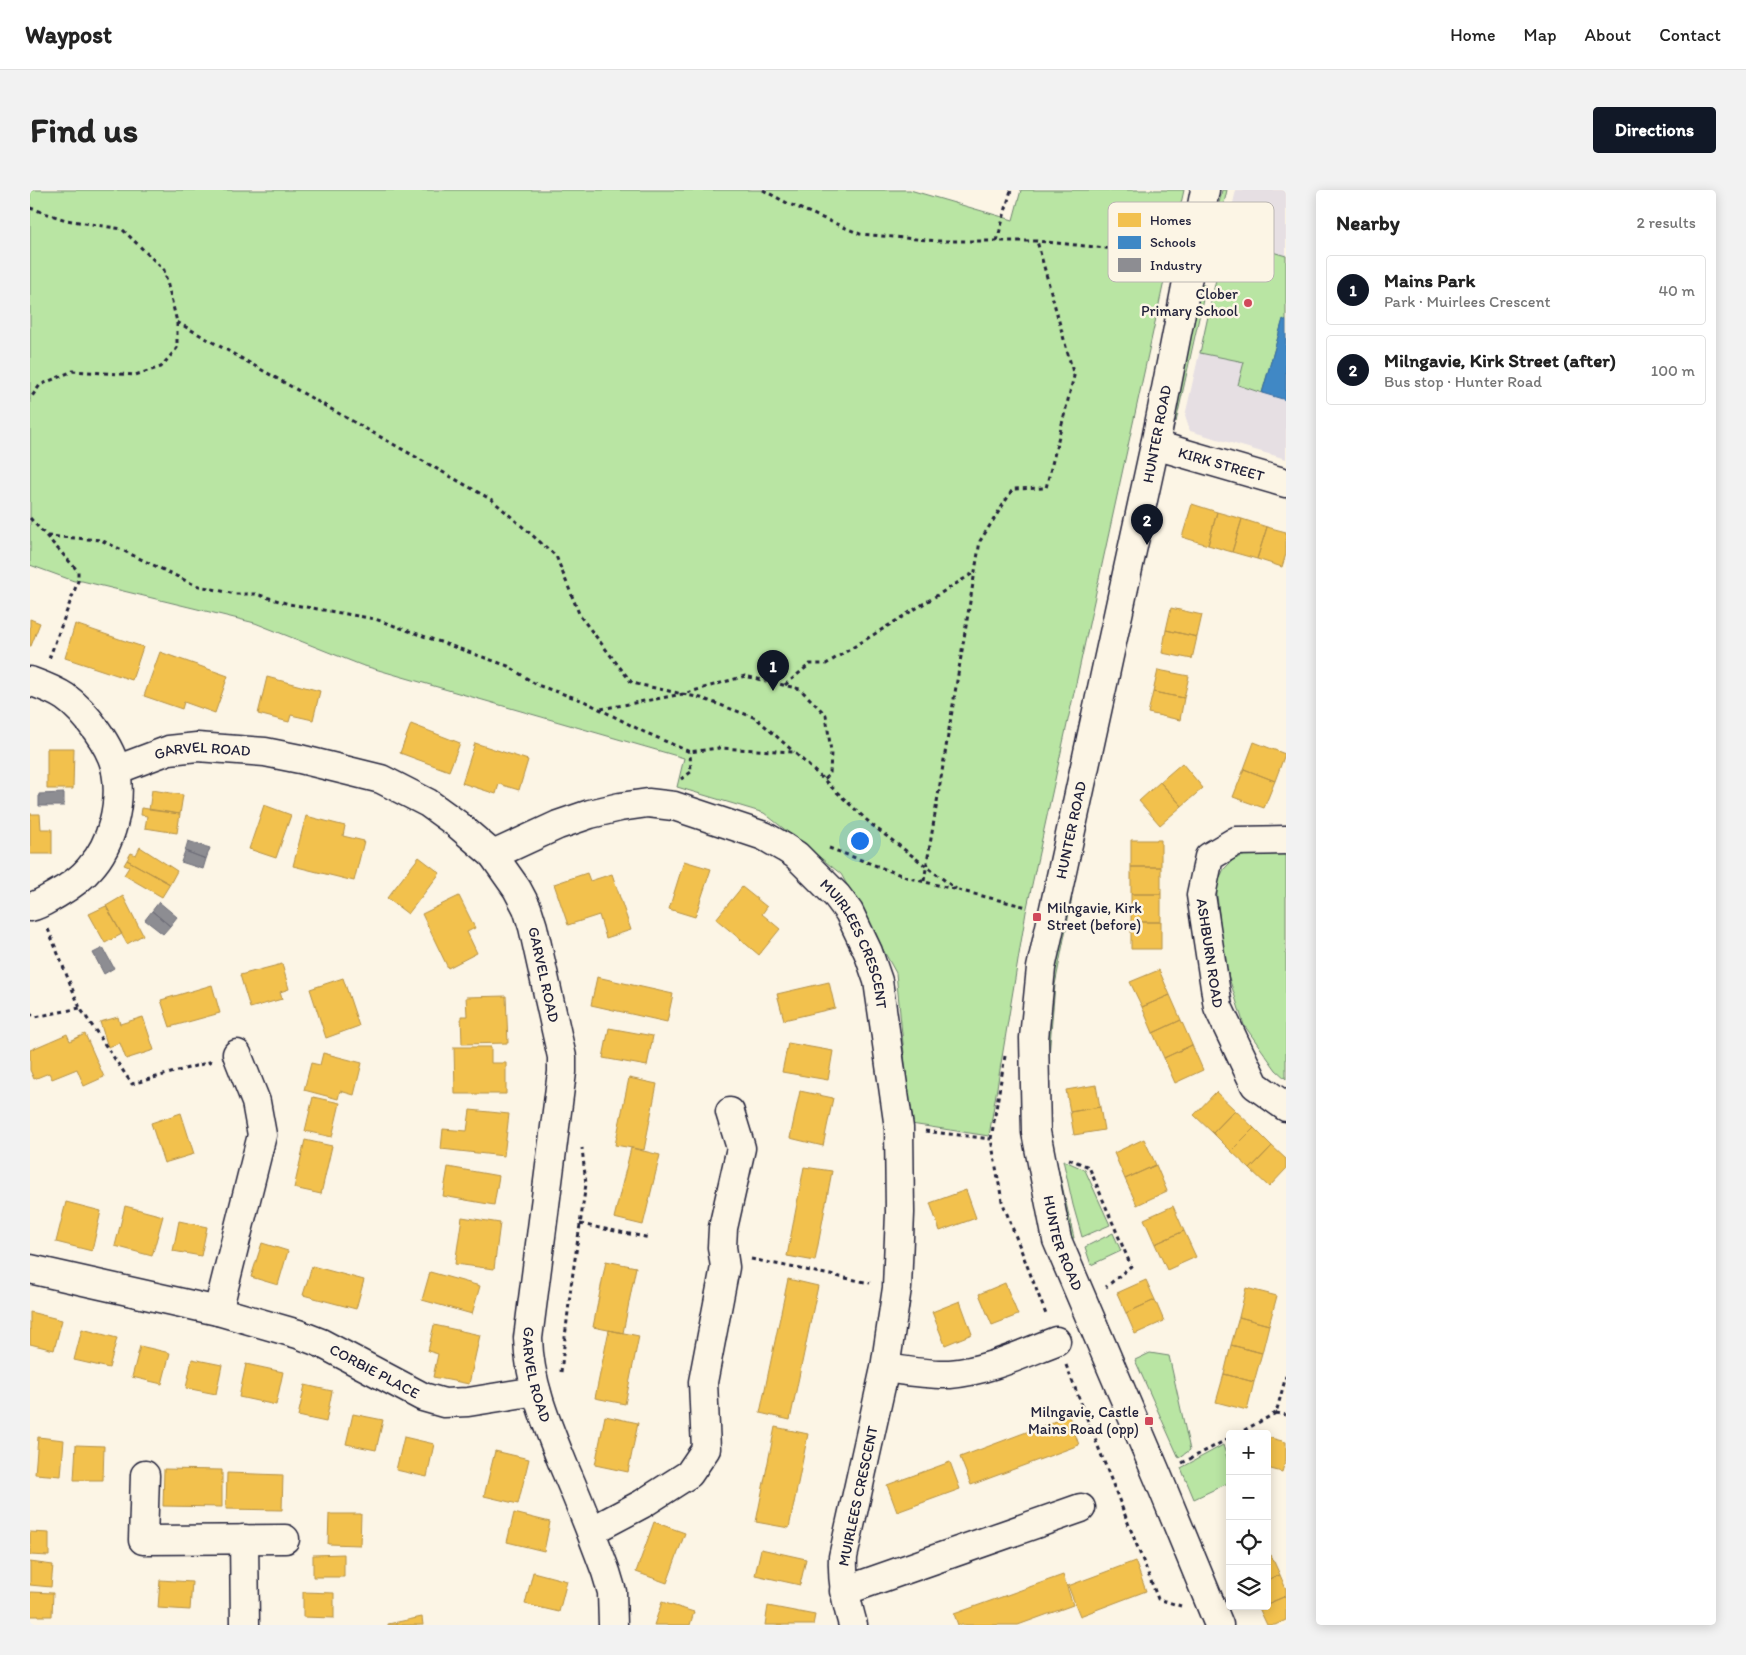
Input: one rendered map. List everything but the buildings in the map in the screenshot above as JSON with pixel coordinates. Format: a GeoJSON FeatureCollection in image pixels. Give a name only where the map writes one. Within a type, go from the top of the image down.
{"type":"FeatureCollection","features":[{"type":"Feature","properties":{"kind":"street","name":"HUNTER ROAD"},"geometry":{"type":"LineString","coordinates":[[1186,282],[1156,445],[1041,968],[1034,1038],[1036,1132],[1057,1240],[1158,1477],[1210,1622]]}},
{"type":"Feature","properties":{"kind":"street","name":"KIRK STREET"},"geometry":{"type":"LineString","coordinates":[[1156,445],[1286,483]]}},
{"type":"Feature","properties":{"kind":"street"},"geometry":{"type":"LineString","coordinates":[[34,906],[72,885],[90,868],[104,847],[115,813],[118,794],[116,770],[105,744],[95,727],[64,696],[35,683]]}},
{"type":"Feature","properties":{"kind":"street","name":"GARVEL ROAD"},"geometry":{"type":"LineString","coordinates":[[116,770],[169,750],[197,747],[264,752],[381,779],[428,803],[457,824],[493,855],[517,889],[527,908],[547,985],[562,1057],[562,1072],[528,1338],[530,1368],[553,1439],[591,1531],[612,1592],[613,1625]]}},
{"type":"Feature","properties":{"kind":"street","name":"MUIRLEES CRESCENT"},"geometry":{"type":"LineString","coordinates":[[493,855],[558,825],[590,814],[620,807],[648,804],[674,806],[764,836],[796,855],[837,896],[849,912],[868,952],[878,981],[899,1128],[900,1213],[898,1288],[885,1368],[843,1557],[842,1578],[853,1625]]}},
{"type":"Feature","properties":{"kind":"street","name":"ASHBURN ROAD"},"geometry":{"type":"LineString","coordinates":[[1286,840],[1236,841],[1209,857],[1201,895],[1218,1007],[1255,1085],[1286,1107]]}},
{"type":"Feature","properties":{"kind":"street"},"geometry":{"type":"LineString","coordinates":[[218,1311],[262,1135],[256,1102],[237,1054]]}},
{"type":"Feature","properties":{"kind":"street"},"geometry":{"type":"LineString","coordinates":[[591,1531],[642,1504],[689,1474],[706,1449],[703,1382],[725,1267],[723,1228],[741,1148],[730,1112]]}},
{"type":"Feature","properties":{"kind":"street","name":"CORBIE PLACE"},"geometry":{"type":"LineString","coordinates":[[30,1269],[218,1311],[298,1334],[321,1343],[423,1397],[437,1401],[468,1402],[536,1391]]}},
{"type":"Feature","properties":{"kind":"street"},"geometry":{"type":"LineString","coordinates":[[885,1368],[922,1373],[950,1374],[976,1370],[1056,1341]]}},
{"type":"Feature","properties":{"kind":"street"},"geometry":{"type":"LineString","coordinates":[[145,1476],[143,1540],[285,1539]]}},
{"type":"Feature","properties":{"kind":"street"},"geometry":{"type":"LineString","coordinates":[[844,1591],[1081,1508]]}},
{"type":"Feature","properties":{"kind":"street"},"geometry":{"type":"LineString","coordinates":[[244,1539],[245,1625]]}},
{"type":"Feature","properties":{"kind":"path"},"geometry":{"type":"LineString","coordinates":[[763,190],[787,203],[860,234],[938,241],[1037,241],[1108,248]]}},
{"type":"Feature","properties":{"kind":"path"},"geometry":{"type":"LineString","coordinates":[[997,241],[1011,190]]}},
{"type":"Feature","properties":{"kind":"path"},"geometry":{"type":"LineString","coordinates":[[30,208],[66,220],[122,229],[164,270],[177,322],[177,348],[161,367],[135,374],[73,371],[40,385],[30,399]]}},
{"type":"Feature","properties":{"kind":"path"},"geometry":{"type":"LineString","coordinates":[[924,881],[980,541],[1013,489],[1046,488],[1074,376],[1037,241]]}},
{"type":"Feature","properties":{"kind":"path"},"geometry":{"type":"LineString","coordinates":[[177,322],[492,500],[556,556],[580,616],[632,683],[701,698],[756,718],[872,825],[956,889]]}},
{"type":"Feature","properties":{"kind":"path"},"geometry":{"type":"LineString","coordinates":[[30,518],[78,571],[78,581],[35,683]]}},
{"type":"Feature","properties":{"kind":"path"},"geometry":{"type":"LineString","coordinates":[[47,536],[102,540],[195,585],[235,594],[256,594],[289,604],[375,618],[508,666],[537,685],[584,701],[642,731],[690,752],[718,748],[794,752]]}},
{"type":"Feature","properties":{"kind":"path"},"geometry":{"type":"LineString","coordinates":[[785,685],[810,664],[826,664],[975,572]]}},
{"type":"Feature","properties":{"kind":"path"},"geometry":{"type":"LineString","coordinates":[[600,710],[683,694],[745,676],[800,689],[826,715],[831,752],[830,774],[823,780]]}},
{"type":"Feature","properties":{"kind":"path"},"geometry":{"type":"LineString","coordinates":[[825,846],[909,878],[1053,914]]}},
{"type":"Feature","properties":{"kind":"path"},"geometry":{"type":"LineString","coordinates":[[34,906],[80,1008],[132,1084],[237,1054]]}},
{"type":"Feature","properties":{"kind":"path"},"geometry":{"type":"LineString","coordinates":[[30,1013],[35,1017],[80,1008]]}},
{"type":"Feature","properties":{"kind":"path"},"geometry":{"type":"LineString","coordinates":[[899,1128],[991,1139]]}},
{"type":"Feature","properties":{"kind":"path"},"geometry":{"type":"LineString","coordinates":[[561,1372],[586,1184],[582,1145]]}},
{"type":"Feature","properties":{"kind":"path"},"geometry":{"type":"LineString","coordinates":[[1038,1147],[1089,1168],[1131,1266],[1084,1306]]}},
{"type":"Feature","properties":{"kind":"path"},"geometry":{"type":"LineString","coordinates":[[580,1224],[650,1238]]}},
{"type":"Feature","properties":{"kind":"path"},"geometry":{"type":"LineString","coordinates":[[723,1254],[876,1284]]}},
{"type":"Feature","properties":{"kind":"path"},"geometry":{"type":"LineString","coordinates":[[1276,1413],[1286,1376]]}},
{"type":"Feature","properties":{"kind":"path"},"geometry":{"type":"LineString","coordinates":[[1244,1430],[1276,1413],[1286,1415]]}},
{"type":"Feature","properties":{"kind":"path"},"geometry":{"type":"LineString","coordinates":[[1158,1477],[1226,1440]]}},
{"type":"Feature","properties":{"kind":"shaded area","name":"Clober Primary School"},"geometry":{"type":"Polygon","coordinates":[[[1236,190],[1286,190],[1286,459],[1190,431],[1185,416],[1215,282],[1274,282],[1274,202],[1233,202],[1236,190]]]}},
{"type":"Feature","properties":{"kind":"green space"},"geometry":{"type":"Polygon","coordinates":[[[30,190],[910,190],[1013,220],[1021,190],[1184,190],[1181,202],[1108,202],[1108,282],[1164,282],[1026,912],[989,1136],[911,1124],[896,973],[841,874],[764,813],[677,787],[684,758],[361,665],[255,623],[82,581],[74,581],[30,565],[30,190]]]}},
{"type":"Feature","properties":{"kind":"green space"},"geometry":{"type":"Polygon","coordinates":[[[1222,190],[1227,190],[1224,202],[1219,202],[1222,190]]]}},
{"type":"Feature","properties":{"kind":"green space"},"geometry":{"type":"Polygon","coordinates":[[[1274,252],[1286,256],[1286,321],[1283,320],[1262,393],[1238,385],[1244,362],[1200,353],[1215,282],[1274,282],[1274,252]]]}},
{"type":"Feature","properties":{"kind":"green space"},"geometry":{"type":"Polygon","coordinates":[[[1201,284],[1206,286],[1176,422],[1175,404],[1201,284]]]}},
{"type":"Feature","properties":{"kind":"green space"},"geometry":{"type":"Polygon","coordinates":[[[1286,853],[1286,1079],[1276,1070],[1244,1025],[1224,962],[1216,885],[1224,869],[1234,859],[1246,855],[1286,853]]]}},
{"type":"Feature","properties":{"kind":"green space"},"geometry":{"type":"Polygon","coordinates":[[[1068,896],[1072,898],[1055,985],[1048,1068],[1043,1068],[1050,986],[1068,896]]]}},
{"type":"Feature","properties":{"kind":"green space"},"geometry":{"type":"Polygon","coordinates":[[[1050,1159],[1056,1159],[1074,1238],[1070,1239],[1050,1159]]]}},
{"type":"Feature","properties":{"kind":"green space"},"geometry":{"type":"Polygon","coordinates":[[[1063,1160],[1085,1170],[1110,1225],[1082,1237],[1063,1160]]]}},
{"type":"Feature","properties":{"kind":"green space"},"geometry":{"type":"Polygon","coordinates":[[[1113,1233],[1121,1251],[1091,1265],[1085,1247],[1113,1233]]]}},
{"type":"Feature","properties":{"kind":"green space"},"geometry":{"type":"Polygon","coordinates":[[[1150,1353],[1169,1356],[1190,1450],[1179,1458],[1135,1360],[1150,1353]]]}},
{"type":"Feature","properties":{"kind":"green space"},"geometry":{"type":"Polygon","coordinates":[[[1223,1445],[1226,1454],[1226,1484],[1194,1499],[1181,1468],[1223,1445]]]}},
{"type":"Feature","properties":{"kind":"place","name":"Clober Primary School"},"geometry":{"type":"Point","coordinates":[1248,303]}},
{"type":"Feature","properties":{"kind":"place","name":"Milngavie, Kirk Street (after)"},"geometry":{"type":"Point","coordinates":[1147,545]}},
{"type":"Feature","properties":{"kind":"place","name":"Mains Park"},"geometry":{"type":"Point","coordinates":[773,691]}},
{"type":"Feature","properties":{"kind":"place","name":"Milngavie, Kirk Street (before)"},"geometry":{"type":"Point","coordinates":[1037,917]}},
{"type":"Feature","properties":{"kind":"place","name":"Milngavie, Castle Mains Road (opp)"},"geometry":{"type":"Point","coordinates":[1149,1421]}}]}
